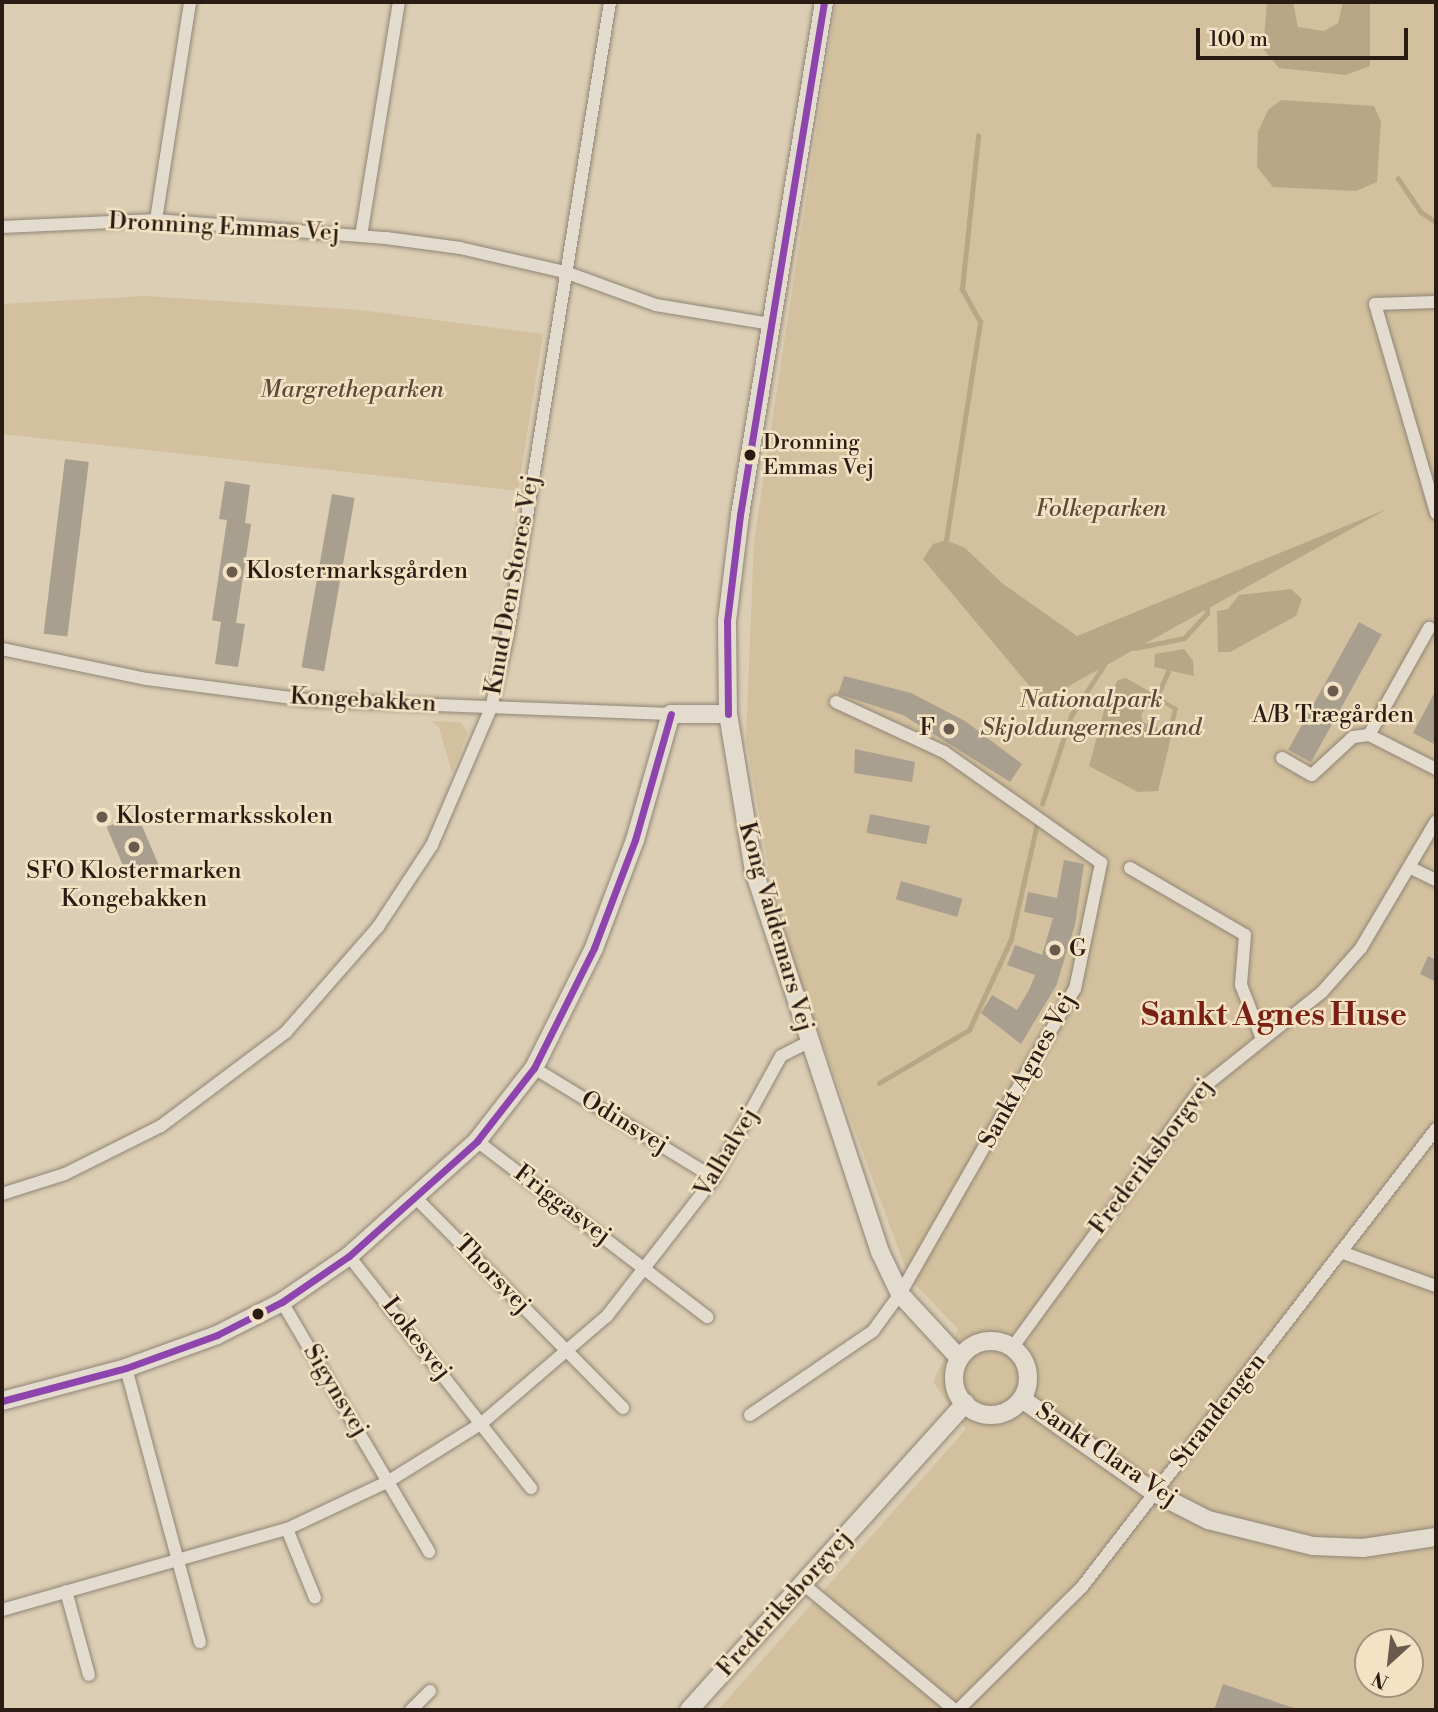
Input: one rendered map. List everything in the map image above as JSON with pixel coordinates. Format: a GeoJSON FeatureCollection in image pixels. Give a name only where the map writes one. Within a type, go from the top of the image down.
{"type":"FeatureCollection","features":[{"type":"Feature","properties":{"kind":"main road","name":"Kong Valdemars Vej"},"geometry":{"type":"LineString","coordinates":[[824,2],[771,324],[727,621],[728,713],[754,871],[808,1042],[880,1252],[900,1294],[960,1359]]}},
{"type":"Feature","properties":{"kind":"main road","name":"Kongebakken"},"geometry":{"type":"LineString","coordinates":[[671,714],[728,713]]}},
{"type":"Feature","properties":{"kind":"main road"},"geometry":{"type":"LineString","coordinates":[[2,1401],[126,1368],[217,1335],[282,1302],[349,1256],[477,1141],[534,1068],[594,948],[635,840],[671,714]]}},
{"type":"Feature","properties":{"kind":"main road"},"geometry":{"type":"LineString","coordinates":[[978,1344],[1012,1348],[1028,1377],[1022,1399],[995,1415],[965,1404],[955,1382],[960,1359],[978,1344]]}},
{"type":"Feature","properties":{"kind":"main road","name":"Sankt Clara Vej"},"geometry":{"type":"LineString","coordinates":[[1022,1399],[1155,1493],[1208,1520],[1313,1546],[1363,1548],[1436,1537]]}},
{"type":"Feature","properties":{"kind":"main road","name":"Frederiksborgvej"},"geometry":{"type":"LineString","coordinates":[[689,1710],[965,1404]]}},
{"type":"Feature","properties":{"kind":"street"},"geometry":{"type":"LineString","coordinates":[[156,220],[190,2]]}},
{"type":"Feature","properties":{"kind":"street"},"geometry":{"type":"LineString","coordinates":[[361,236],[399,2]]}},
{"type":"Feature","properties":{"kind":"street","name":"Knud Den Stores Vej"},"geometry":{"type":"LineString","coordinates":[[2,1194],[65,1174],[161,1126],[286,1032],[345,968],[410,884],[465,776],[491,708],[508,634],[610,2]]}},
{"type":"Feature","properties":{"kind":"street","name":"Dronning Emmas Vej"},"geometry":{"type":"LineString","coordinates":[[2,227],[156,220],[361,236],[460,248],[565,272],[656,305],[771,324]]}},
{"type":"Feature","properties":{"kind":"street"},"geometry":{"type":"LineString","coordinates":[[1436,302],[1375,304],[1436,513]]}},
{"type":"Feature","properties":{"kind":"street"},"geometry":{"type":"LineString","coordinates":[[1369,735],[1429,628]]}},
{"type":"Feature","properties":{"kind":"street","name":"Kongebakken"},"geometry":{"type":"LineString","coordinates":[[2,649],[147,679],[306,700],[671,714]]}},
{"type":"Feature","properties":{"kind":"street","name":"Sankt Agnes Vej"},"geometry":{"type":"LineString","coordinates":[[750,1415],[873,1331],[900,1294],[1075,989],[1101,863],[944,751],[836,702]]}},
{"type":"Feature","properties":{"kind":"street"},"geometry":{"type":"LineString","coordinates":[[1282,758],[1312,775],[1353,737],[1369,735],[1436,769]]}},
{"type":"Feature","properties":{"kind":"street","name":"Frederiksborgvej"},"geometry":{"type":"LineString","coordinates":[[1012,1348],[1180,1112],[1217,1072],[1331,983],[1361,948],[1411,868],[1436,821]]}},
{"type":"Feature","properties":{"kind":"street"},"geometry":{"type":"LineString","coordinates":[[1130,868],[1245,935],[1241,985],[1261,1036]]}},
{"type":"Feature","properties":{"kind":"street"},"geometry":{"type":"LineString","coordinates":[[1411,868],[1436,880]]}},
{"type":"Feature","properties":{"kind":"street","name":"Valhalvej"},"geometry":{"type":"LineString","coordinates":[[2,1610],[288,1529],[389,1481],[482,1423],[568,1353],[647,1270],[714,1178],[781,1056],[808,1042]]}},
{"type":"Feature","properties":{"kind":"street","name":"Odinsvej"},"geometry":{"type":"LineString","coordinates":[[534,1068],[714,1178]]}},
{"type":"Feature","properties":{"kind":"street","name":"Strandengen"},"geometry":{"type":"LineString","coordinates":[[803,1584],[956,1710],[1082,1587],[1436,1129]]}},
{"type":"Feature","properties":{"kind":"street","name":"Friggasvej"},"geometry":{"type":"LineString","coordinates":[[477,1141],[647,1270]]}},
{"type":"Feature","properties":{"kind":"street","name":"Thorsvej"},"geometry":{"type":"LineString","coordinates":[[416,1198],[568,1353]]}},
{"type":"Feature","properties":{"kind":"street"},"geometry":{"type":"LineString","coordinates":[[1341,1252],[1436,1286]]}},
{"type":"Feature","properties":{"kind":"street","name":"Lokesvej"},"geometry":{"type":"LineString","coordinates":[[349,1256],[482,1423]]}},
{"type":"Feature","properties":{"kind":"street"},"geometry":{"type":"LineString","coordinates":[[647,1270],[707,1317]]}},
{"type":"Feature","properties":{"kind":"street","name":"Sigynsvej"},"geometry":{"type":"LineString","coordinates":[[282,1302],[389,1481]]}},
{"type":"Feature","properties":{"kind":"street"},"geometry":{"type":"LineString","coordinates":[[568,1353],[622,1408]]}},
{"type":"Feature","properties":{"kind":"street"},"geometry":{"type":"LineString","coordinates":[[126,1368],[200,1642]]}},
{"type":"Feature","properties":{"kind":"street"},"geometry":{"type":"LineString","coordinates":[[482,1423],[531,1488]]}},
{"type":"Feature","properties":{"kind":"street"},"geometry":{"type":"LineString","coordinates":[[389,1481],[429,1552]]}},
{"type":"Feature","properties":{"kind":"street"},"geometry":{"type":"LineString","coordinates":[[288,1529],[315,1598]]}},
{"type":"Feature","properties":{"kind":"street"},"geometry":{"type":"LineString","coordinates":[[66,1591],[89,1675]]}},
{"type":"Feature","properties":{"kind":"street"},"geometry":{"type":"LineString","coordinates":[[411,1710],[430,1691]]}},
{"type":"Feature","properties":{"kind":"green space","name":"Nationalpark Skjoldungernes Land"},"geometry":{"type":"Polygon","coordinates":[[[836,2],[1436,2],[1436,1710],[718,1710],[966,1429],[933,1382],[958,1329],[909,1278],[778,922],[746,739],[754,541],[836,2]]]}},
{"type":"Feature","properties":{"kind":"green space","name":"Margretheparken"},"geometry":{"type":"Polygon","coordinates":[[[145,296],[361,310],[543,334],[518,491],[2,434],[2,304],[145,296]]]}},
{"type":"Feature","properties":{"kind":"green space"},"geometry":{"type":"Polygon","coordinates":[[[431,721],[460,722],[468,732],[452,773],[439,727],[431,721]]]}},
{"type":"Feature","properties":{"kind":"shaded area"},"geometry":{"type":"Polygon","coordinates":[[[1267,2],[1293,2],[1298,27],[1324,31],[1338,23],[1343,2],[1370,2],[1370,66],[1346,75],[1279,68],[1263,49],[1267,2]]]}},
{"type":"Feature","properties":{"kind":"shaded area"},"geometry":{"type":"Polygon","coordinates":[[[1281,100],[1374,106],[1381,122],[1377,182],[1356,191],[1273,187],[1257,167],[1258,132],[1268,110],[1281,100]]]}},
{"type":"Feature","properties":{"kind":"shaded area"},"geometry":{"type":"Polygon","coordinates":[[[1387,509],[1042,701],[923,559],[933,544],[946,540],[965,548],[1002,583],[1077,636],[1387,509]]]}},
{"type":"Feature","properties":{"kind":"shaded area"},"geometry":{"type":"Polygon","coordinates":[[[1291,589],[1302,599],[1296,616],[1230,652],[1218,652],[1217,611],[1228,609],[1239,595],[1291,589]]]}},
{"type":"Feature","properties":{"kind":"shaded area"},"geometry":{"type":"Polygon","coordinates":[[[1184,649],[1193,661],[1194,676],[1154,667],[1155,654],[1184,649]]]}},
{"type":"Feature","properties":{"kind":"shaded area"},"geometry":{"type":"Polygon","coordinates":[[[1126,678],[1178,708],[1158,791],[1138,792],[1089,766],[1107,699],[1118,680],[1126,678]],[[1155,698],[1141,714],[1143,722],[1167,731],[1173,710],[1155,698]]]}},
{"type":"Feature","properties":{"kind":"building"},"geometry":{"type":"Polygon","coordinates":[[[65,459],[89,462],[67,637],[44,634],[65,459]]]}},
{"type":"Feature","properties":{"kind":"building","name":"Klostermarksgården"},"geometry":{"type":"Polygon","coordinates":[[[225,481],[250,485],[245,523],[251,524],[236,623],[245,624],[238,667],[215,664],[221,622],[212,620],[227,520],[219,519],[225,481]]]}},
{"type":"Feature","properties":{"kind":"building"},"geometry":{"type":"Polygon","coordinates":[[[332,494],[355,498],[324,671],[301,667],[332,494]]]}},
{"type":"Feature","properties":{"kind":"building","name":"A/B Trægården"},"geometry":{"type":"Polygon","coordinates":[[[1359,622],[1382,635],[1311,762],[1288,750],[1359,622]]]}},
{"type":"Feature","properties":{"kind":"building","name":"F"},"geometry":{"type":"Polygon","coordinates":[[[844,676],[911,693],[965,721],[1022,764],[1010,782],[903,715],[838,694],[844,676]]]}},
{"type":"Feature","properties":{"kind":"building"},"geometry":{"type":"Polygon","coordinates":[[[1436,690],[1436,745],[1413,733],[1436,690]]]}},
{"type":"Feature","properties":{"kind":"building"},"geometry":{"type":"Polygon","coordinates":[[[855,749],[915,762],[912,782],[854,773],[855,749]]]}},
{"type":"Feature","properties":{"kind":"building","name":"SFO Klostermarken Kongebakken"},"geometry":{"type":"Polygon","coordinates":[[[137,814],[160,867],[129,880],[107,827],[137,814]]]}},
{"type":"Feature","properties":{"kind":"building"},"geometry":{"type":"Polygon","coordinates":[[[870,814],[930,826],[926,844],[866,833],[870,814]]]}},
{"type":"Feature","properties":{"kind":"building","name":"G"},"geometry":{"type":"Polygon","coordinates":[[[1064,860],[1084,864],[1075,925],[1056,986],[1021,1044],[981,1013],[992,995],[1017,1010],[1029,990],[1035,975],[1007,965],[1015,945],[1042,955],[1053,918],[1024,912],[1028,892],[1057,898],[1064,860]]]}},
{"type":"Feature","properties":{"kind":"building"},"geometry":{"type":"Polygon","coordinates":[[[901,881],[963,899],[957,917],[896,899],[901,881]]]}},
{"type":"Feature","properties":{"kind":"building"},"geometry":{"type":"Polygon","coordinates":[[[1428,956],[1436,960],[1436,982],[1420,974],[1428,956]]]}},
{"type":"Feature","properties":{"kind":"building"},"geometry":{"type":"Polygon","coordinates":[[[1223,1684],[1294,1708],[1294,1710],[1214,1710],[1223,1684]]]}},
{"type":"Feature","properties":{"kind":"waterway"},"geometry":{"type":"LineString","coordinates":[[946,540],[980,322],[962,289],[978,136]]}},
{"type":"Feature","properties":{"kind":"waterway"},"geometry":{"type":"LineString","coordinates":[[1398,178],[1421,212],[1436,222]]}},
{"type":"Feature","properties":{"kind":"waterway"},"geometry":{"type":"LineString","coordinates":[[1135,648],[1184,638],[1207,613],[1207,605]]}},
{"type":"Feature","properties":{"kind":"waterway"},"geometry":{"type":"LineString","coordinates":[[1042,804],[1071,716],[1104,665]]}},
{"type":"Feature","properties":{"kind":"waterway"},"geometry":{"type":"LineString","coordinates":[[1159,692],[1168,672]]}},
{"type":"Feature","properties":{"kind":"waterway"},"geometry":{"type":"LineString","coordinates":[[879,1083],[969,1030],[1011,939],[1037,824]]}},
{"type":"Feature","properties":{"kind":"transit line"},"geometry":{"type":"LineString","coordinates":[[728,714],[727,621],[740,515],[824,2]]}},
{"type":"Feature","properties":{"kind":"transit line"},"geometry":{"type":"LineString","coordinates":[[2,1401],[126,1368],[217,1335],[282,1302],[349,1256],[477,1141],[534,1068],[594,948],[635,840],[671,714]]}},
{"type":"Feature","properties":{"kind":"place","name":"Dronning Emmas Vej"},"geometry":{"type":"Point","coordinates":[750,455]}},
{"type":"Feature","properties":{"kind":"place","name":"Klostermarksgården"},"geometry":{"type":"Point","coordinates":[232,572]}},
{"type":"Feature","properties":{"kind":"place","name":"A/B Trægården"},"geometry":{"type":"Point","coordinates":[1333,691]}},
{"type":"Feature","properties":{"kind":"place","name":"F"},"geometry":{"type":"Point","coordinates":[949,729]}},
{"type":"Feature","properties":{"kind":"place","name":"Klostermarksskolen"},"geometry":{"type":"Point","coordinates":[102,817]}},
{"type":"Feature","properties":{"kind":"place","name":"SFO Klostermarken Kongebakken"},"geometry":{"type":"Point","coordinates":[134,847]}},
{"type":"Feature","properties":{"kind":"place","name":"G"},"geometry":{"type":"Point","coordinates":[1055,950]}},
{"type":"Feature","properties":{"kind":"district","name":"Sankt Agnes Huse"},"geometry":{"type":"Point","coordinates":[1274,1015]}},
{"type":"Feature","properties":{"kind":"park label","name":"Folkeparken"},"geometry":{"type":"Point","coordinates":[1101,510]}}]}
